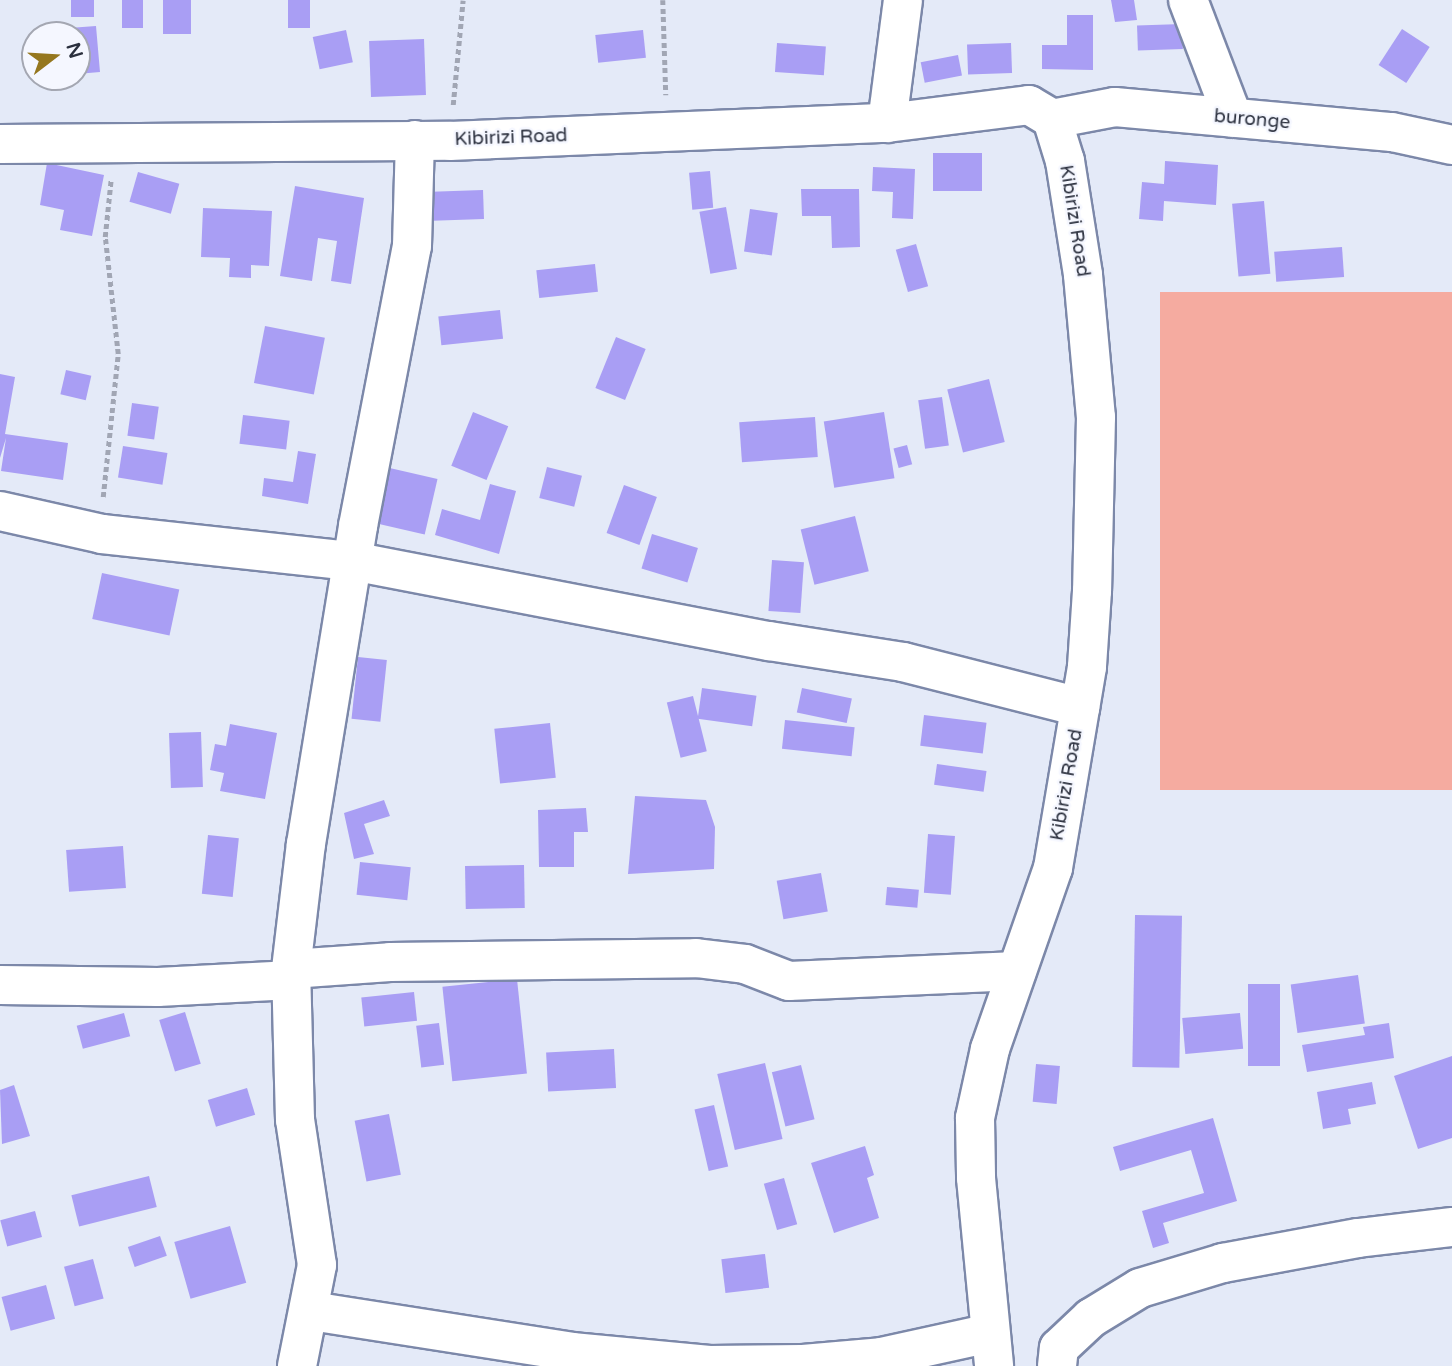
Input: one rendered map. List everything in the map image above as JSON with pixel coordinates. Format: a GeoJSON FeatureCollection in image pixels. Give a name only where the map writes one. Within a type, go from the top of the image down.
{"type":"FeatureCollection","features":[{"type":"Feature","properties":{"kind":"street"},"geometry":{"type":"LineString","coordinates":[[887,123],[903,0]]}},
{"type":"Feature","properties":{"kind":"street"},"geometry":{"type":"LineString","coordinates":[[1188,0],[1233,118]]}},
{"type":"Feature","properties":{"kind":"street","name":"Kibirizi Road"},"geometry":{"type":"LineString","coordinates":[[0,144],[433,140],[887,123],[1029,105],[1052,119],[1065,161],[1083,275],[1096,417],[1093,591],[1080,707],[1053,868],[990,1049],[975,1118],[976,1178],[992,1350]]}},
{"type":"Feature","properties":{"kind":"street","name":"buronge"},"geometry":{"type":"LineString","coordinates":[[1052,119],[1115,107],[1392,132],[1452,145]]}},
{"type":"Feature","properties":{"kind":"street"},"geometry":{"type":"LineString","coordinates":[[297,1366],[311,1311],[317,1265],[295,1120],[292,975],[306,844],[352,561],[433,140]]}},
{"type":"Feature","properties":{"kind":"street"},"geometry":{"type":"LineString","coordinates":[[0,511],[99,533],[352,561],[769,641],[902,662],[1080,707]]}},
{"type":"Feature","properties":{"kind":"street"},"geometry":{"type":"LineString","coordinates":[[0,985],[183,987],[390,962],[696,958],[745,964],[789,981],[1017,971]]}},
{"type":"Feature","properties":{"kind":"street"},"geometry":{"type":"LineString","coordinates":[[1057,1366],[1059,1348],[1091,1318],[1140,1288],[1236,1261],[1358,1238],[1452,1227]]}},
{"type":"Feature","properties":{"kind":"street"},"geometry":{"type":"LineString","coordinates":[[311,1311],[572,1352],[709,1365],[759,1365],[992,1350]]}},
{"type":"Feature","properties":{"kind":"path"},"geometry":{"type":"LineString","coordinates":[[433,140],[463,0]]}},
{"type":"Feature","properties":{"kind":"path"},"geometry":{"type":"LineString","coordinates":[[663,0],[667,131]]}},
{"type":"Feature","properties":{"kind":"path"},"geometry":{"type":"LineString","coordinates":[[99,533],[118,354],[105,237],[117,144]]}},
{"type":"Feature","properties":{"kind":"shaded area"},"geometry":{"type":"Polygon","coordinates":[[[1160,292],[1452,292],[1452,790],[1160,790],[1160,292]]]}},
{"type":"Feature","properties":{"kind":"building"},"geometry":{"type":"Polygon","coordinates":[[[71,0],[94,0],[94,17],[71,17],[71,0]]]}},
{"type":"Feature","properties":{"kind":"building"},"geometry":{"type":"Polygon","coordinates":[[[122,0],[143,0],[143,28],[122,28],[122,0]]]}},
{"type":"Feature","properties":{"kind":"building"},"geometry":{"type":"Polygon","coordinates":[[[163,0],[191,0],[191,34],[163,34],[163,0]]]}},
{"type":"Feature","properties":{"kind":"building"},"geometry":{"type":"Polygon","coordinates":[[[288,0],[310,0],[310,28],[288,28],[288,0]]]}},
{"type":"Feature","properties":{"kind":"building"},"geometry":{"type":"Polygon","coordinates":[[[1111,0],[1134,0],[1137,20],[1115,22],[1111,0]]]}},
{"type":"Feature","properties":{"kind":"building"},"geometry":{"type":"Polygon","coordinates":[[[1067,15],[1093,15],[1093,70],[1042,69],[1042,45],[1067,45],[1067,15]]]}},
{"type":"Feature","properties":{"kind":"building"},"geometry":{"type":"Polygon","coordinates":[[[1182,24],[1183,49],[1138,51],[1137,26],[1182,24]]]}},
{"type":"Feature","properties":{"kind":"building"},"geometry":{"type":"Polygon","coordinates":[[[91,26],[96,26],[100,72],[91,73],[91,26]]]}},
{"type":"Feature","properties":{"kind":"building"},"geometry":{"type":"Polygon","coordinates":[[[1402,29],[1430,47],[1406,83],[1379,65],[1402,29]]]}},
{"type":"Feature","properties":{"kind":"building"},"geometry":{"type":"Polygon","coordinates":[[[346,30],[353,62],[320,69],[313,37],[346,30]]]}},
{"type":"Feature","properties":{"kind":"building"},"geometry":{"type":"Polygon","coordinates":[[[643,30],[646,58],[598,63],[595,35],[643,30]]]}},
{"type":"Feature","properties":{"kind":"building"},"geometry":{"type":"Polygon","coordinates":[[[424,39],[426,95],[371,97],[369,41],[424,39]]]}},
{"type":"Feature","properties":{"kind":"building"},"geometry":{"type":"Polygon","coordinates":[[[777,43],[826,46],[824,75],[775,72],[777,43]]]}},
{"type":"Feature","properties":{"kind":"building"},"geometry":{"type":"Polygon","coordinates":[[[1011,43],[1012,73],[968,75],[967,45],[1011,43]]]}},
{"type":"Feature","properties":{"kind":"building"},"geometry":{"type":"Polygon","coordinates":[[[958,55],[962,76],[925,83],[921,62],[958,55]]]}},
{"type":"Feature","properties":{"kind":"building"},"geometry":{"type":"Polygon","coordinates":[[[933,153],[982,153],[982,191],[933,191],[933,153]]]}},
{"type":"Feature","properties":{"kind":"building"},"geometry":{"type":"Polygon","coordinates":[[[1165,161],[1218,165],[1216,205],[1164,201],[1163,221],[1139,219],[1142,182],[1164,184],[1165,161]]]}},
{"type":"Feature","properties":{"kind":"building"},"geometry":{"type":"Polygon","coordinates":[[[47,163],[104,175],[92,236],[60,230],[64,210],[40,205],[47,163]]]}},
{"type":"Feature","properties":{"kind":"building"},"geometry":{"type":"Polygon","coordinates":[[[873,167],[915,169],[913,219],[892,218],[893,192],[872,191],[873,167]]]}},
{"type":"Feature","properties":{"kind":"building"},"geometry":{"type":"Polygon","coordinates":[[[710,171],[713,208],[692,210],[689,173],[710,171]]]}},
{"type":"Feature","properties":{"kind":"building"},"geometry":{"type":"Polygon","coordinates":[[[138,172],[179,184],[171,214],[129,202],[138,172]]]}},
{"type":"Feature","properties":{"kind":"building"},"geometry":{"type":"Polygon","coordinates":[[[295,186],[364,198],[351,284],[331,281],[337,241],[318,238],[312,281],[280,276],[295,186]]]}},
{"type":"Feature","properties":{"kind":"building"},"geometry":{"type":"Polygon","coordinates":[[[801,189],[859,189],[860,247],[832,248],[831,216],[802,216],[801,189]]]}},
{"type":"Feature","properties":{"kind":"building"},"geometry":{"type":"Polygon","coordinates":[[[483,190],[484,219],[418,221],[417,192],[483,190]]]}},
{"type":"Feature","properties":{"kind":"building"},"geometry":{"type":"Polygon","coordinates":[[[1264,201],[1270,274],[1238,277],[1232,204],[1264,201]]]}},
{"type":"Feature","properties":{"kind":"building"},"geometry":{"type":"Polygon","coordinates":[[[726,207],[737,269],[710,274],[699,212],[726,207]]]}},
{"type":"Feature","properties":{"kind":"building"},"geometry":{"type":"Polygon","coordinates":[[[203,208],[272,211],[269,266],[251,265],[251,278],[229,277],[230,258],[201,257],[203,208]]]}},
{"type":"Feature","properties":{"kind":"building"},"geometry":{"type":"Polygon","coordinates":[[[750,209],[778,213],[772,255],[744,252],[750,209]]]}},
{"type":"Feature","properties":{"kind":"building"},"geometry":{"type":"Polygon","coordinates":[[[916,244],[928,286],[908,292],[896,250],[916,244]]]}},
{"type":"Feature","properties":{"kind":"building"},"geometry":{"type":"Polygon","coordinates":[[[1342,247],[1344,277],[1276,282],[1274,252],[1342,247]]]}},
{"type":"Feature","properties":{"kind":"building"},"geometry":{"type":"Polygon","coordinates":[[[595,264],[598,292],[539,298],[536,270],[595,264]]]}},
{"type":"Feature","properties":{"kind":"building"},"geometry":{"type":"Polygon","coordinates":[[[500,310],[503,339],[441,345],[438,316],[500,310]]]}},
{"type":"Feature","properties":{"kind":"building"},"geometry":{"type":"Polygon","coordinates":[[[265,326],[325,338],[314,395],[254,383],[265,326]]]}},
{"type":"Feature","properties":{"kind":"building"},"geometry":{"type":"Polygon","coordinates":[[[616,337],[646,349],[625,400],[595,388],[616,337]]]}},
{"type":"Feature","properties":{"kind":"building"},"geometry":{"type":"Polygon","coordinates":[[[66,370],[91,376],[86,400],[60,394],[66,370]]]}},
{"type":"Feature","properties":{"kind":"building"},"geometry":{"type":"Polygon","coordinates":[[[0,374],[15,377],[5,434],[68,443],[63,480],[1,471],[6,438],[0,458],[0,374]]]}},
{"type":"Feature","properties":{"kind":"building"},"geometry":{"type":"Polygon","coordinates":[[[989,379],[1005,442],[963,452],[947,389],[989,379]]]}},
{"type":"Feature","properties":{"kind":"building"},"geometry":{"type":"Polygon","coordinates":[[[942,397],[949,446],[925,449],[918,400],[942,397]]]}},
{"type":"Feature","properties":{"kind":"building"},"geometry":{"type":"Polygon","coordinates":[[[132,403],[159,407],[154,439],[127,436],[132,403]]]}},
{"type":"Feature","properties":{"kind":"building"},"geometry":{"type":"Polygon","coordinates":[[[473,412],[508,426],[487,480],[451,466],[473,412]]]}},
{"type":"Feature","properties":{"kind":"building"},"geometry":{"type":"Polygon","coordinates":[[[884,412],[894,478],[834,488],[824,422],[884,412]]]}},
{"type":"Feature","properties":{"kind":"building"},"geometry":{"type":"Polygon","coordinates":[[[243,415],[290,421],[286,450],[239,444],[243,415]]]}},
{"type":"Feature","properties":{"kind":"building"},"geometry":{"type":"Polygon","coordinates":[[[815,417],[818,457],[742,462],[739,422],[815,417]]]}},
{"type":"Feature","properties":{"kind":"building"},"geometry":{"type":"Polygon","coordinates":[[[907,445],[912,464],[899,468],[893,449],[907,445]]]}},
{"type":"Feature","properties":{"kind":"building"},"geometry":{"type":"Polygon","coordinates":[[[123,446],[167,453],[162,485],[118,478],[123,446]]]}},
{"type":"Feature","properties":{"kind":"building"},"geometry":{"type":"Polygon","coordinates":[[[298,451],[316,454],[308,504],[262,496],[264,478],[293,482],[298,451]]]}},
{"type":"Feature","properties":{"kind":"building"},"geometry":{"type":"Polygon","coordinates":[[[381,466],[438,479],[425,535],[368,522],[381,466]]]}},
{"type":"Feature","properties":{"kind":"building"},"geometry":{"type":"Polygon","coordinates":[[[547,467],[582,476],[574,507],[539,498],[547,467]]]}},
{"type":"Feature","properties":{"kind":"building"},"geometry":{"type":"Polygon","coordinates":[[[490,484],[516,491],[499,554],[435,535],[442,509],[480,520],[490,484]]]}},
{"type":"Feature","properties":{"kind":"building"},"geometry":{"type":"Polygon","coordinates":[[[624,485],[657,497],[639,545],[607,533],[624,485]]]}},
{"type":"Feature","properties":{"kind":"building"},"geometry":{"type":"Polygon","coordinates":[[[855,516],[869,571],[814,585],[801,530],[855,516]]]}},
{"type":"Feature","properties":{"kind":"building"},"geometry":{"type":"Polygon","coordinates":[[[652,534],[698,548],[687,582],[641,568],[652,534]]]}},
{"type":"Feature","properties":{"kind":"building"},"geometry":{"type":"Polygon","coordinates":[[[772,560],[804,562],[800,613],[768,611],[772,560]]]}},
{"type":"Feature","properties":{"kind":"building"},"geometry":{"type":"Polygon","coordinates":[[[102,573],[179,589],[170,635],[92,619],[102,573]]]}},
{"type":"Feature","properties":{"kind":"building"},"geometry":{"type":"Polygon","coordinates":[[[358,657],[387,660],[380,722],[352,719],[358,657]]]}},
{"type":"Feature","properties":{"kind":"building"},"geometry":{"type":"Polygon","coordinates":[[[702,688],[756,696],[752,726],[698,719],[702,688]]]}},
{"type":"Feature","properties":{"kind":"building"},"geometry":{"type":"Polygon","coordinates":[[[802,688],[852,699],[847,723],[797,712],[802,688]]]}},
{"type":"Feature","properties":{"kind":"building"},"geometry":{"type":"Polygon","coordinates":[[[693,696],[707,751],[681,758],[667,703],[693,696]]]}},
{"type":"Feature","properties":{"kind":"building"},"geometry":{"type":"Polygon","coordinates":[[[924,715],[987,723],[983,753],[920,746],[924,715]]]}},
{"type":"Feature","properties":{"kind":"building"},"geometry":{"type":"Polygon","coordinates":[[[785,720],[855,727],[852,756],[782,749],[785,720]]]}},
{"type":"Feature","properties":{"kind":"building"},"geometry":{"type":"Polygon","coordinates":[[[550,723],[556,778],[500,784],[494,729],[550,723]]]}},
{"type":"Feature","properties":{"kind":"building"},"geometry":{"type":"Polygon","coordinates":[[[230,724],[277,733],[265,799],[220,791],[224,773],[210,770],[215,744],[226,746],[230,724]]]}},
{"type":"Feature","properties":{"kind":"building"},"geometry":{"type":"Polygon","coordinates":[[[201,732],[203,787],[171,788],[169,733],[201,732]]]}},
{"type":"Feature","properties":{"kind":"building"},"geometry":{"type":"Polygon","coordinates":[[[937,764],[987,771],[984,792],[934,785],[937,764]]]}},
{"type":"Feature","properties":{"kind":"building"},"geometry":{"type":"Polygon","coordinates":[[[635,796],[706,800],[715,827],[714,869],[628,874],[635,796]]]}},
{"type":"Feature","properties":{"kind":"building"},"geometry":{"type":"Polygon","coordinates":[[[384,800],[390,816],[364,824],[374,854],[354,859],[344,813],[384,800]]]}},
{"type":"Feature","properties":{"kind":"building"},"geometry":{"type":"Polygon","coordinates":[[[586,808],[588,832],[574,832],[574,867],[539,867],[538,810],[586,808]]]}},
{"type":"Feature","properties":{"kind":"building"},"geometry":{"type":"Polygon","coordinates":[[[928,834],[955,836],[951,895],[924,893],[928,834]]]}},
{"type":"Feature","properties":{"kind":"building"},"geometry":{"type":"Polygon","coordinates":[[[208,835],[239,838],[233,897],[202,894],[208,835]]]}},
{"type":"Feature","properties":{"kind":"building"},"geometry":{"type":"Polygon","coordinates":[[[123,846],[126,888],[69,892],[66,850],[123,846]]]}},
{"type":"Feature","properties":{"kind":"building"},"geometry":{"type":"Polygon","coordinates":[[[360,862],[411,867],[407,900],[357,895],[360,862]]]}},
{"type":"Feature","properties":{"kind":"building"},"geometry":{"type":"Polygon","coordinates":[[[524,865],[525,908],[466,909],[465,866],[524,865]]]}},
{"type":"Feature","properties":{"kind":"building"},"geometry":{"type":"Polygon","coordinates":[[[821,873],[828,911],[783,919],[777,881],[821,873]]]}},
{"type":"Feature","properties":{"kind":"building"},"geometry":{"type":"Polygon","coordinates":[[[887,887],[919,890],[917,908],[885,905],[887,887]]]}},
{"type":"Feature","properties":{"kind":"building"},"geometry":{"type":"Polygon","coordinates":[[[1135,915],[1182,916],[1179,1068],[1132,1067],[1135,915]]]}},
{"type":"Feature","properties":{"kind":"building"},"geometry":{"type":"Polygon","coordinates":[[[1358,975],[1365,1024],[1297,1033],[1291,984],[1358,975]]]}},
{"type":"Feature","properties":{"kind":"building"},"geometry":{"type":"Polygon","coordinates":[[[517,979],[527,1073],[452,1081],[442,987],[517,979]]]}},
{"type":"Feature","properties":{"kind":"building"},"geometry":{"type":"Polygon","coordinates":[[[1248,984],[1280,984],[1280,1066],[1248,1066],[1248,984]]]}},
{"type":"Feature","properties":{"kind":"building"},"geometry":{"type":"Polygon","coordinates":[[[414,992],[417,1021],[364,1026],[361,998],[414,992]]]}},
{"type":"Feature","properties":{"kind":"building"},"geometry":{"type":"Polygon","coordinates":[[[185,1012],[201,1064],[175,1072],[159,1020],[185,1012]]]}},
{"type":"Feature","properties":{"kind":"building"},"geometry":{"type":"Polygon","coordinates":[[[124,1013],[130,1036],[83,1049],[77,1026],[124,1013]]]}},
{"type":"Feature","properties":{"kind":"building"},"geometry":{"type":"Polygon","coordinates":[[[1240,1013],[1243,1049],[1185,1054],[1182,1018],[1240,1013]]]}},
{"type":"Feature","properties":{"kind":"building"},"geometry":{"type":"Polygon","coordinates":[[[439,1023],[444,1065],[421,1067],[416,1026],[439,1023]]]}},
{"type":"Feature","properties":{"kind":"building"},"geometry":{"type":"Polygon","coordinates":[[[1389,1023],[1394,1058],[1307,1072],[1302,1045],[1365,1035],[1363,1027],[1389,1023]]]}},
{"type":"Feature","properties":{"kind":"building"},"geometry":{"type":"Polygon","coordinates":[[[614,1049],[616,1088],[548,1092],[546,1053],[614,1049]]]}},
{"type":"Feature","properties":{"kind":"building"},"geometry":{"type":"Polygon","coordinates":[[[1452,1056],[1452,1138],[1418,1149],[1394,1076],[1452,1056]]]}},
{"type":"Feature","properties":{"kind":"building"},"geometry":{"type":"Polygon","coordinates":[[[765,1063],[783,1139],[735,1150],[717,1074],[765,1063]]]}},
{"type":"Feature","properties":{"kind":"building"},"geometry":{"type":"Polygon","coordinates":[[[1036,1064],[1060,1066],[1057,1104],[1033,1102],[1036,1064]]]}},
{"type":"Feature","properties":{"kind":"building"},"geometry":{"type":"Polygon","coordinates":[[[801,1065],[815,1119],[785,1127],[772,1072],[801,1065]]]}},
{"type":"Feature","properties":{"kind":"building"},"geometry":{"type":"Polygon","coordinates":[[[1372,1082],[1376,1104],[1348,1109],[1351,1124],[1323,1129],[1317,1092],[1372,1082]]]}},
{"type":"Feature","properties":{"kind":"building"},"geometry":{"type":"Polygon","coordinates":[[[14,1085],[30,1136],[2,1144],[0,1090],[14,1085]]]}},
{"type":"Feature","properties":{"kind":"building"},"geometry":{"type":"Polygon","coordinates":[[[247,1088],[255,1115],[216,1127],[208,1100],[247,1088]]]}},
{"type":"Feature","properties":{"kind":"building"},"geometry":{"type":"Polygon","coordinates":[[[714,1105],[728,1166],[709,1171],[695,1109],[714,1105]]]}},
{"type":"Feature","properties":{"kind":"building"},"geometry":{"type":"Polygon","coordinates":[[[389,1114],[401,1175],[366,1182],[355,1121],[389,1114]]]}},
{"type":"Feature","properties":{"kind":"building"},"geometry":{"type":"Polygon","coordinates":[[[1213,1118],[1237,1201],[1163,1223],[1169,1243],[1153,1248],[1142,1211],[1204,1193],[1191,1150],[1120,1171],[1113,1147],[1213,1118]]]}},
{"type":"Feature","properties":{"kind":"building"},"geometry":{"type":"Polygon","coordinates":[[[865,1146],[874,1175],[867,1178],[879,1218],[834,1233],[811,1163],[865,1146]]]}},
{"type":"Feature","properties":{"kind":"building"},"geometry":{"type":"Polygon","coordinates":[[[149,1176],[157,1207],[79,1226],[71,1195],[149,1176]]]}},
{"type":"Feature","properties":{"kind":"building"},"geometry":{"type":"Polygon","coordinates":[[[784,1178],[797,1224],[777,1230],[764,1184],[784,1178]]]}},
{"type":"Feature","properties":{"kind":"building"},"geometry":{"type":"Polygon","coordinates":[[[35,1211],[42,1237],[7,1246],[0,1220],[35,1211]]]}},
{"type":"Feature","properties":{"kind":"building"},"geometry":{"type":"Polygon","coordinates":[[[230,1226],[246,1283],[191,1299],[174,1242],[230,1226]]]}},
{"type":"Feature","properties":{"kind":"building"},"geometry":{"type":"Polygon","coordinates":[[[160,1236],[167,1256],[135,1267],[128,1247],[160,1236]]]}},
{"type":"Feature","properties":{"kind":"building"},"geometry":{"type":"Polygon","coordinates":[[[765,1254],[769,1288],[725,1293],[721,1259],[765,1254]]]}},
{"type":"Feature","properties":{"kind":"building"},"geometry":{"type":"Polygon","coordinates":[[[93,1259],[104,1299],[75,1306],[64,1267],[93,1259]]]}},
{"type":"Feature","properties":{"kind":"building"},"geometry":{"type":"Polygon","coordinates":[[[46,1285],[55,1319],[11,1331],[2,1297],[46,1285]]]}}]}
